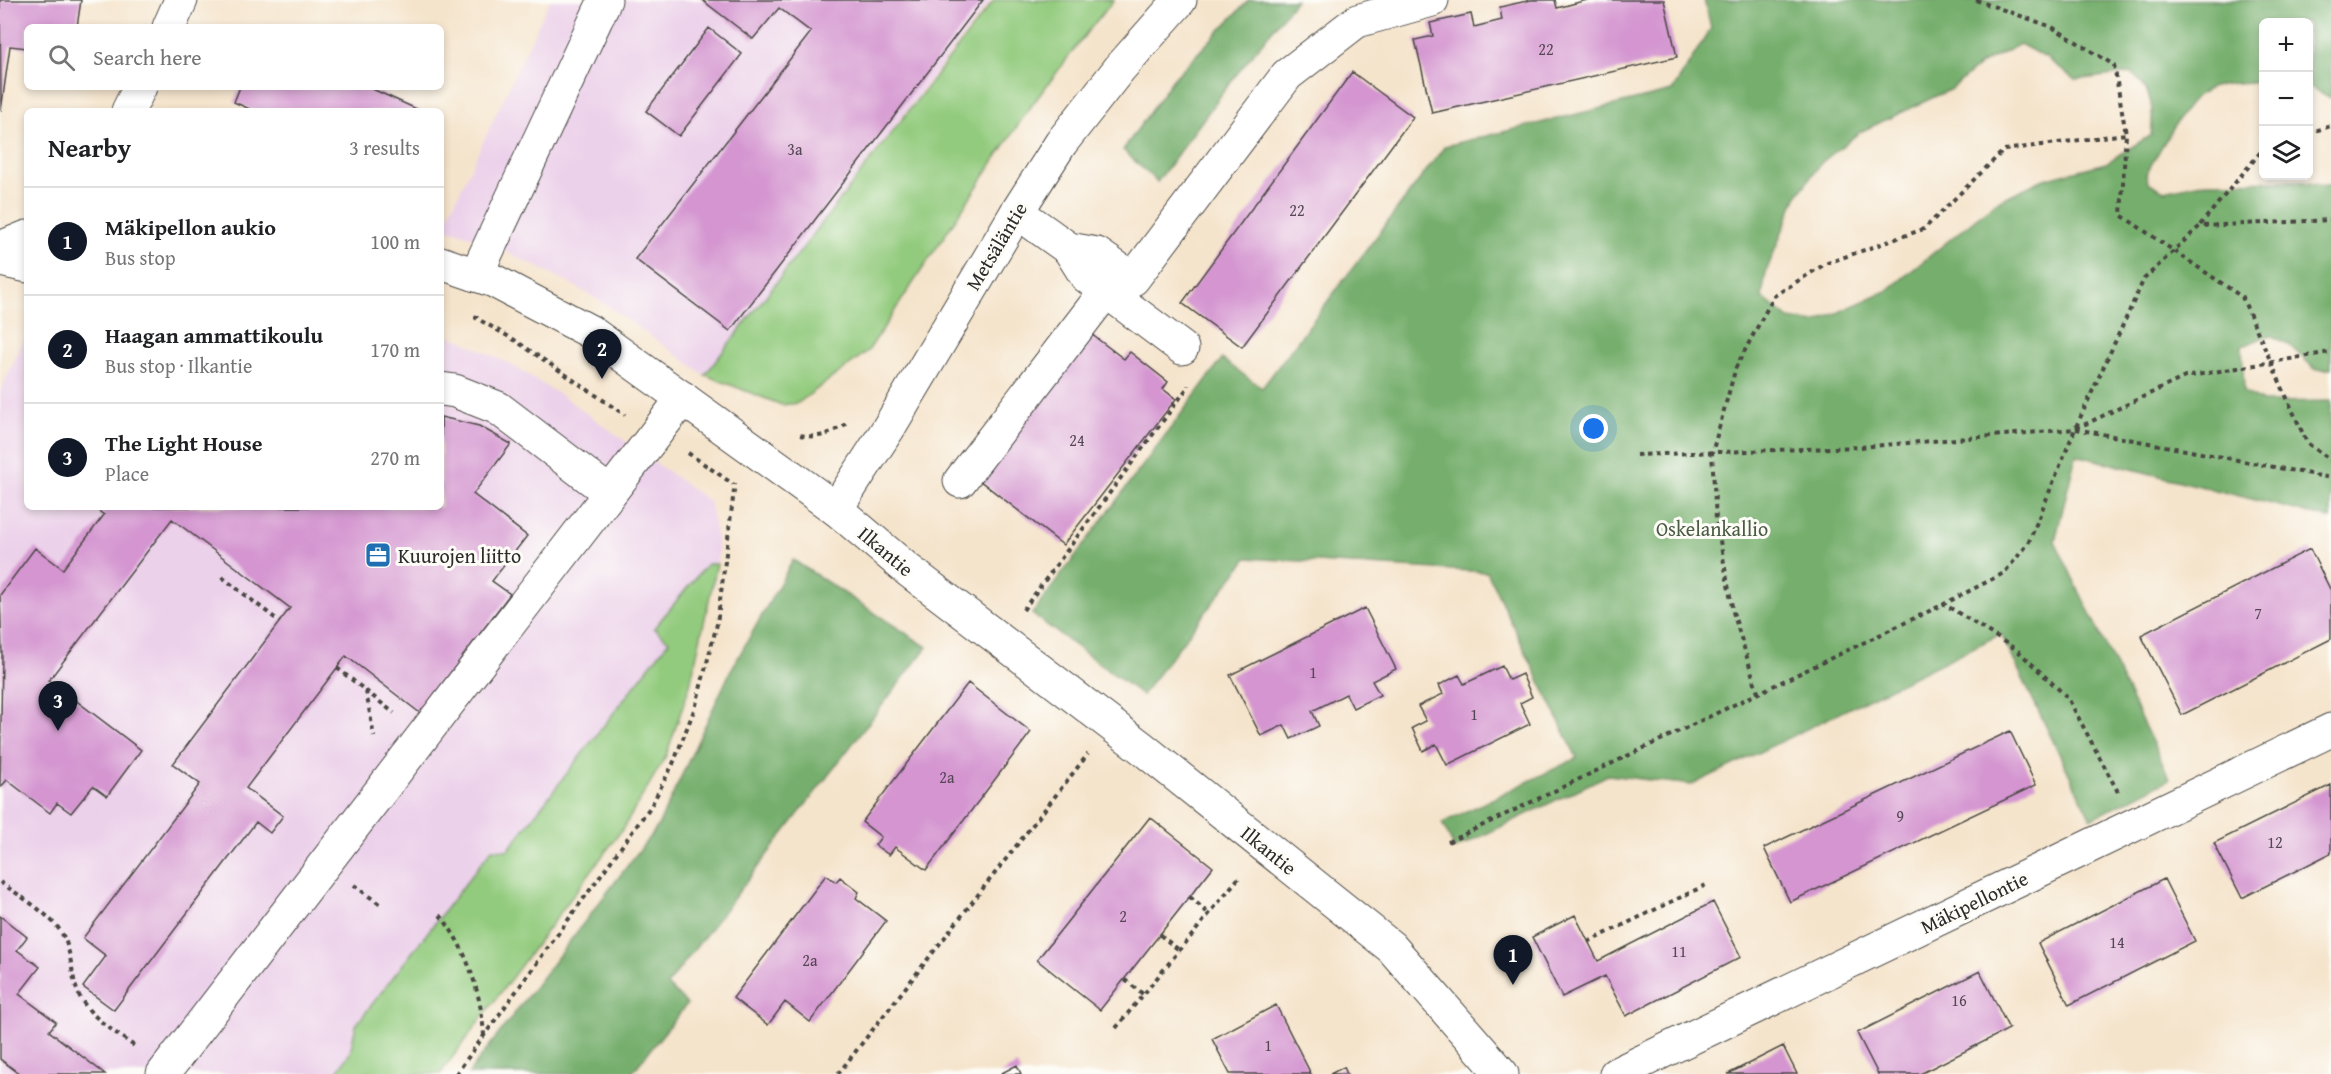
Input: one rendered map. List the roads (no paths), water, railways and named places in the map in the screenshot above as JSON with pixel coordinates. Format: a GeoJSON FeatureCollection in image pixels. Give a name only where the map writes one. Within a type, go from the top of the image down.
{"type":"FeatureCollection","features":[{"type":"Feature","properties":{"kind":"street"},"geometry":{"type":"LineString","coordinates":[[170,24],[182,0]]}},
{"type":"Feature","properties":{"kind":"street"},"geometry":{"type":"LineString","coordinates":[[476,275],[604,0]]}},
{"type":"Feature","properties":{"kind":"street","name":"Metsäläntie"},"geometry":{"type":"LineString","coordinates":[[836,509],[888,429],[1017,212],[1061,143],[1120,68],[1180,0]]}},
{"type":"Feature","properties":{"kind":"street"},"geometry":{"type":"LineString","coordinates":[[1069,249],[1097,254],[1133,279],[1287,75],[1357,21],[1432,0]]}},
{"type":"Feature","properties":{"kind":"street"},"geometry":{"type":"LineString","coordinates":[[130,108],[138,90]]}},
{"type":"Feature","properties":{"kind":"street"},"geometry":{"type":"LineString","coordinates":[[1017,212],[1069,249],[1086,276],[1182,348]]}},
{"type":"Feature","properties":{"kind":"street"},"geometry":{"type":"LineString","coordinates":[[0,248],[24,238]]}},
{"type":"Feature","properties":{"kind":"street"},"geometry":{"type":"LineString","coordinates":[[0,260],[24,265]]}},
{"type":"Feature","properties":{"kind":"street","name":"Ilkantie"},"geometry":{"type":"LineString","coordinates":[[444,264],[494,281],[590,331],[836,509],[908,570],[1150,754],[1391,947],[1502,1074]]}},
{"type":"Feature","properties":{"kind":"street"},"geometry":{"type":"LineString","coordinates":[[960,481],[1106,291]]}},
{"type":"Feature","properties":{"kind":"street"},"geometry":{"type":"LineString","coordinates":[[444,389],[455,391],[498,408],[610,493]]}},
{"type":"Feature","properties":{"kind":"street"},"geometry":{"type":"LineString","coordinates":[[164,1072],[683,398]]}},
{"type":"Feature","properties":{"kind":"street","name":"Mäkipellontie"},"geometry":{"type":"LineString","coordinates":[[1616,1074],[2331,730]]}},
{"type":"Feature","properties":{"kind":"place","name":"Haagan ammattikoulu"},"geometry":{"type":"Point","coordinates":[602,379]}},
{"type":"Feature","properties":{"kind":"place","name":"Kuurojen liitto"},"geometry":{"type":"Point","coordinates":[378,555]}},
{"type":"Feature","properties":{"kind":"place","name":"The Light House"},"geometry":{"type":"Point","coordinates":[58,731]}},
{"type":"Feature","properties":{"kind":"place","name":"Mäkipellon aukio"},"geometry":{"type":"Point","coordinates":[1513,985]}},
{"type":"Feature","properties":{"kind":"park label","name":"Oskelankallio"},"geometry":{"type":"Point","coordinates":[1712,528]}}]}
